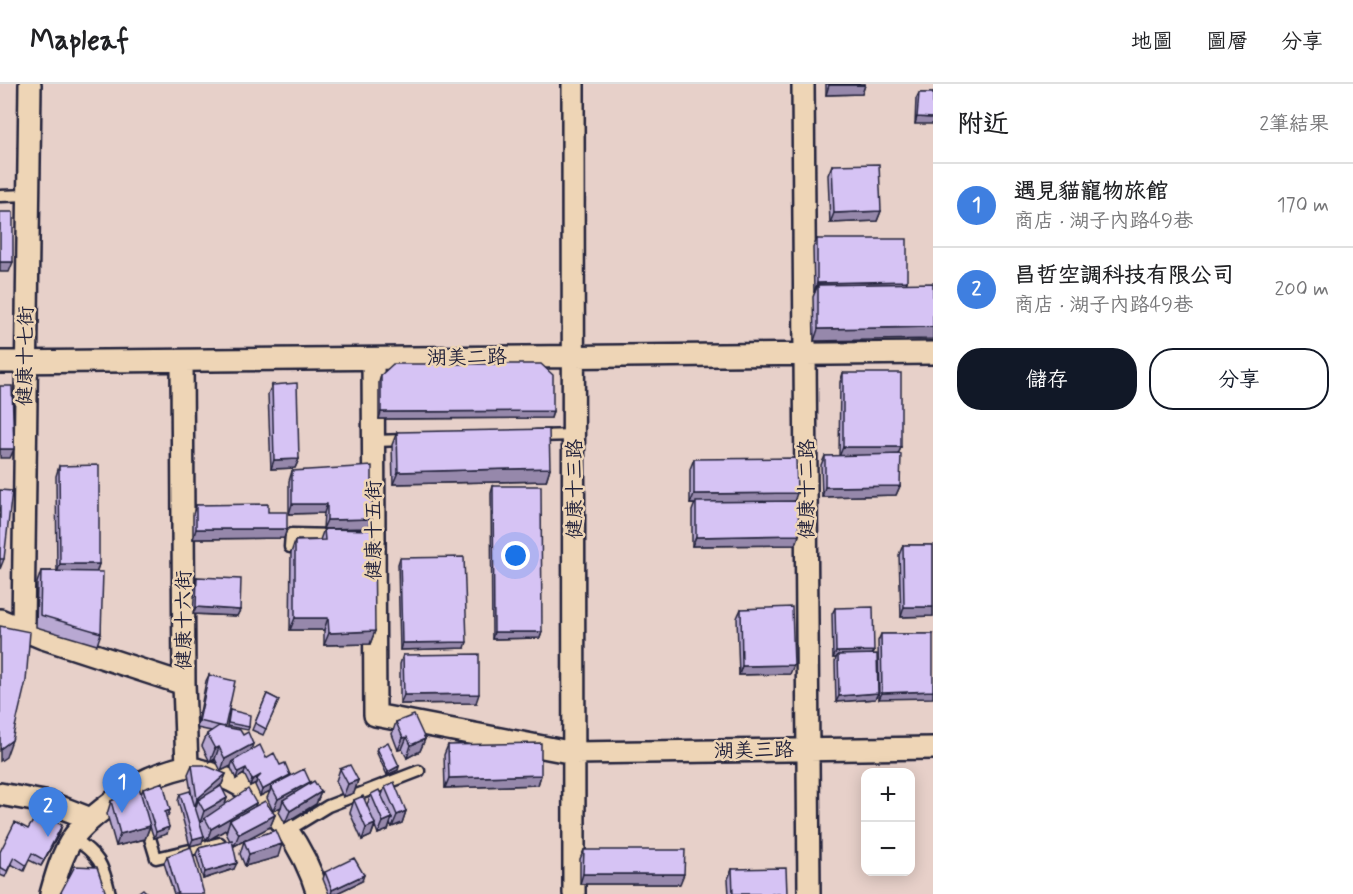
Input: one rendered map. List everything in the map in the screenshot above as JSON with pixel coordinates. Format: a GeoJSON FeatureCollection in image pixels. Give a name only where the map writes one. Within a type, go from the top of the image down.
{"type":"FeatureCollection","features":[{"type":"Feature","properties":{"kind":"street","name":"健康十七街"},"geometry":{"type":"LineString","coordinates":[[23,629],[30,84]]}},
{"type":"Feature","properties":{"kind":"street","name":"健康十三路"},"geometry":{"type":"LineString","coordinates":[[573,84],[574,894]]}},
{"type":"Feature","properties":{"kind":"street","name":"健康十二路"},"geometry":{"type":"LineString","coordinates":[[803,84],[809,750],[808,894]]}},
{"type":"Feature","properties":{"kind":"street","name":"湖美二路"},"geometry":{"type":"LineString","coordinates":[[0,362],[933,353]]}},
{"type":"Feature","properties":{"kind":"street","name":"健康十五街"},"geometry":{"type":"LineString","coordinates":[[373,359],[374,441],[368,535],[375,715],[574,753]]}},
{"type":"Feature","properties":{"kind":"street","name":"健康十六街"},"geometry":{"type":"LineString","coordinates":[[0,620],[184,684],[182,361]]}},
{"type":"Feature","properties":{"kind":"street"},"geometry":{"type":"LineString","coordinates":[[184,684],[187,766]]}},
{"type":"Feature","properties":{"kind":"street","name":"湖美三路"},"geometry":{"type":"LineString","coordinates":[[574,753],[933,748]]}},
{"type":"Feature","properties":{"kind":"street"},"geometry":{"type":"LineString","coordinates":[[51,894],[56,873],[73,838],[91,819],[136,795],[160,773],[187,766],[231,781],[254,794],[287,831],[300,850],[318,894]]}},
{"type":"Feature","properties":{"kind":"street"},"geometry":{"type":"LineString","coordinates":[[0,794],[50,803],[91,819]]}},
{"type":"Feature","properties":{"kind":"lane"},"geometry":{"type":"LineString","coordinates":[[0,196],[29,195]]}},
{"type":"Feature","properties":{"kind":"lane"},"geometry":{"type":"LineString","coordinates":[[527,436],[575,435]]}},
{"type":"Feature","properties":{"kind":"lane"},"geometry":{"type":"LineString","coordinates":[[374,441],[421,440]]}},
{"type":"Feature","properties":{"kind":"lane"},"geometry":{"type":"LineString","coordinates":[[290,548],[291,534],[350,535]]}},
{"type":"Feature","properties":{"kind":"lane"},"geometry":{"type":"LineString","coordinates":[[287,831],[328,806],[418,771]]}},
{"type":"Feature","properties":{"kind":"lane"},"geometry":{"type":"LineString","coordinates":[[136,795],[156,858],[220,843]]}},
{"type":"Feature","properties":{"kind":"lane"},"geometry":{"type":"LineString","coordinates":[[73,838],[89,849],[102,864],[110,894]]}},
{"type":"Feature","properties":{"kind":"building"},"geometry":{"type":"Polygon","coordinates":[[[865,84],[865,85],[829,85],[865,84]]]}},
{"type":"Feature","properties":{"kind":"building"},"geometry":{"type":"Polygon","coordinates":[[[919,93],[933,93],[933,118],[917,117],[919,93]]]}},
{"type":"Feature","properties":{"kind":"building"},"geometry":{"type":"Polygon","coordinates":[[[879,164],[881,211],[834,213],[832,165],[879,164]]]}},
{"type":"Feature","properties":{"kind":"building"},"geometry":{"type":"Polygon","coordinates":[[[0,212],[13,212],[13,262],[0,262],[0,212]]]}},
{"type":"Feature","properties":{"kind":"building"},"geometry":{"type":"Polygon","coordinates":[[[817,239],[907,239],[907,281],[817,283],[817,239]]]}},
{"type":"Feature","properties":{"kind":"building"},"geometry":{"type":"Polygon","coordinates":[[[933,283],[933,327],[818,329],[818,285],[933,283]]]}},
{"type":"Feature","properties":{"kind":"building"},"geometry":{"type":"Polygon","coordinates":[[[393,364],[541,364],[553,375],[553,411],[381,412],[381,375],[393,364]]]}},
{"type":"Feature","properties":{"kind":"building"},"geometry":{"type":"Polygon","coordinates":[[[843,373],[901,373],[901,447],[843,447],[843,373]]]}},
{"type":"Feature","properties":{"kind":"building"},"geometry":{"type":"Polygon","coordinates":[[[297,383],[299,459],[274,460],[272,385],[297,383]]]}},
{"type":"Feature","properties":{"kind":"building"},"geometry":{"type":"Polygon","coordinates":[[[0,386],[12,386],[14,449],[0,449],[0,386]]]}},
{"type":"Feature","properties":{"kind":"building"},"geometry":{"type":"Polygon","coordinates":[[[549,429],[550,468],[398,472],[397,432],[549,429]]]}},
{"type":"Feature","properties":{"kind":"building"},"geometry":{"type":"Polygon","coordinates":[[[901,454],[900,486],[825,487],[825,456],[901,454]]]}},
{"type":"Feature","properties":{"kind":"building"},"geometry":{"type":"Polygon","coordinates":[[[796,458],[797,493],[694,494],[694,459],[796,458]]]}},
{"type":"Feature","properties":{"kind":"building"},"geometry":{"type":"Polygon","coordinates":[[[99,465],[99,564],[60,564],[59,466],[99,465]]]}},
{"type":"Feature","properties":{"kind":"building"},"geometry":{"type":"Polygon","coordinates":[[[372,466],[372,519],[327,520],[327,504],[292,504],[292,471],[372,466]]]}},
{"type":"Feature","properties":{"kind":"building"},"geometry":{"type":"Polygon","coordinates":[[[493,486],[541,486],[542,632],[494,632],[493,486]]]}},
{"type":"Feature","properties":{"kind":"building"},"geometry":{"type":"Polygon","coordinates":[[[0,490],[12,491],[4,559],[0,559],[0,490]]]}},
{"type":"Feature","properties":{"kind":"building"},"geometry":{"type":"Polygon","coordinates":[[[798,501],[799,535],[696,537],[696,502],[798,501]]]}},
{"type":"Feature","properties":{"kind":"building"},"geometry":{"type":"Polygon","coordinates":[[[268,504],[268,512],[287,512],[287,529],[196,529],[196,505],[268,504]]]}},
{"type":"Feature","properties":{"kind":"building"},"geometry":{"type":"Polygon","coordinates":[[[324,529],[374,530],[375,631],[329,633],[328,618],[295,618],[295,541],[325,540],[324,529]]]}},
{"type":"Feature","properties":{"kind":"building"},"geometry":{"type":"Polygon","coordinates":[[[903,545],[933,545],[933,607],[904,607],[903,545]]]}},
{"type":"Feature","properties":{"kind":"building"},"geometry":{"type":"Polygon","coordinates":[[[464,557],[467,642],[402,643],[400,558],[464,557]]]}},
{"type":"Feature","properties":{"kind":"building"},"geometry":{"type":"Polygon","coordinates":[[[41,571],[103,572],[101,633],[40,615],[41,571]]]}},
{"type":"Feature","properties":{"kind":"building"},"geometry":{"type":"Polygon","coordinates":[[[197,577],[241,579],[240,610],[196,607],[197,577]]]}},
{"type":"Feature","properties":{"kind":"building"},"geometry":{"type":"Polygon","coordinates":[[[792,607],[794,665],[742,666],[741,609],[792,607]]]}},
{"type":"Feature","properties":{"kind":"building"},"geometry":{"type":"Polygon","coordinates":[[[873,607],[874,651],[836,652],[835,608],[873,607]]]}},
{"type":"Feature","properties":{"kind":"building"},"geometry":{"type":"Polygon","coordinates":[[[0,626],[30,632],[26,681],[12,740],[0,749],[0,626]]]}},
{"type":"Feature","properties":{"kind":"building"},"geometry":{"type":"Polygon","coordinates":[[[881,634],[933,634],[933,691],[882,693],[881,634]]]}},
{"type":"Feature","properties":{"kind":"building"},"geometry":{"type":"Polygon","coordinates":[[[479,654],[479,694],[404,695],[403,655],[479,654]]]}},
{"type":"Feature","properties":{"kind":"building"},"geometry":{"type":"Polygon","coordinates":[[[877,654],[878,693],[839,696],[838,655],[877,654]]]}},
{"type":"Feature","properties":{"kind":"building"},"geometry":{"type":"Polygon","coordinates":[[[209,675],[235,681],[225,727],[199,721],[209,675]]]}},
{"type":"Feature","properties":{"kind":"building"},"geometry":{"type":"Polygon","coordinates":[[[267,694],[279,700],[266,729],[255,723],[267,694]]]}},
{"type":"Feature","properties":{"kind":"building"},"geometry":{"type":"Polygon","coordinates":[[[230,710],[250,715],[249,727],[228,723],[230,710]]]}},
{"type":"Feature","properties":{"kind":"building"},"geometry":{"type":"Polygon","coordinates":[[[414,715],[425,739],[411,745],[407,737],[403,738],[396,722],[414,715]]]}},
{"type":"Feature","properties":{"kind":"building"},"geometry":{"type":"Polygon","coordinates":[[[219,726],[240,730],[243,735],[248,732],[253,744],[225,759],[219,747],[215,749],[207,734],[219,726]]]}},
{"type":"Feature","properties":{"kind":"building"},"geometry":{"type":"Polygon","coordinates":[[[388,742],[399,766],[388,772],[377,748],[388,742]]]}},
{"type":"Feature","properties":{"kind":"building"},"geometry":{"type":"Polygon","coordinates":[[[541,743],[541,775],[449,778],[448,745],[541,743]]]}},
{"type":"Feature","properties":{"kind":"building"},"geometry":{"type":"Polygon","coordinates":[[[260,745],[266,758],[274,753],[280,765],[285,763],[290,775],[262,790],[257,779],[261,775],[252,780],[246,768],[238,772],[233,761],[260,745]]]}},
{"type":"Feature","properties":{"kind":"building"},"geometry":{"type":"Polygon","coordinates":[[[192,765],[204,765],[226,774],[197,799],[192,765]]]}},
{"type":"Feature","properties":{"kind":"building"},"geometry":{"type":"Polygon","coordinates":[[[350,765],[358,780],[348,784],[340,769],[350,765]]]}},
{"type":"Feature","properties":{"kind":"building"},"geometry":{"type":"Polygon","coordinates":[[[304,769],[310,782],[278,799],[271,786],[304,769]]]}},
{"type":"Feature","properties":{"kind":"building"},"geometry":{"type":"Polygon","coordinates":[[[314,781],[321,792],[290,811],[283,800],[314,781]]]}},
{"type":"Feature","properties":{"kind":"building"},"geometry":{"type":"Polygon","coordinates":[[[163,782],[170,810],[165,812],[169,827],[156,832],[143,789],[163,782]]]}},
{"type":"Feature","properties":{"kind":"building"},"geometry":{"type":"Polygon","coordinates":[[[394,782],[406,811],[397,815],[385,787],[394,782]]]}},
{"type":"Feature","properties":{"kind":"building"},"geometry":{"type":"Polygon","coordinates":[[[221,786],[227,798],[204,811],[198,800],[221,786]]]}},
{"type":"Feature","properties":{"kind":"building"},"geometry":{"type":"Polygon","coordinates":[[[139,787],[150,826],[120,834],[111,801],[139,787]]]}},
{"type":"Feature","properties":{"kind":"building"},"geometry":{"type":"Polygon","coordinates":[[[248,789],[256,803],[211,829],[205,818],[248,789]]]}},
{"type":"Feature","properties":{"kind":"building"},"geometry":{"type":"Polygon","coordinates":[[[379,790],[392,818],[383,822],[371,794],[379,790]]]}},
{"type":"Feature","properties":{"kind":"building"},"geometry":{"type":"Polygon","coordinates":[[[190,791],[204,836],[193,839],[180,794],[190,791]]]}},
{"type":"Feature","properties":{"kind":"building"},"geometry":{"type":"Polygon","coordinates":[[[363,796],[375,824],[366,828],[354,800],[363,796]]]}},
{"type":"Feature","properties":{"kind":"building"},"geometry":{"type":"Polygon","coordinates":[[[265,801],[275,815],[239,834],[230,820],[265,801]]]}},
{"type":"Feature","properties":{"kind":"building"},"geometry":{"type":"Polygon","coordinates":[[[35,818],[46,825],[50,819],[62,825],[44,860],[32,853],[26,865],[14,857],[7,871],[0,867],[0,852],[15,822],[28,829],[35,818]]]}},
{"type":"Feature","properties":{"kind":"building"},"geometry":{"type":"Polygon","coordinates":[[[276,830],[282,844],[249,854],[244,841],[276,830]]]}},
{"type":"Feature","properties":{"kind":"building"},"geometry":{"type":"Polygon","coordinates":[[[232,840],[237,863],[205,872],[199,848],[232,840]]]}},
{"type":"Feature","properties":{"kind":"building"},"geometry":{"type":"Polygon","coordinates":[[[191,847],[204,894],[178,894],[167,856],[191,847]]]}},
{"type":"Feature","properties":{"kind":"building"},"geometry":{"type":"Polygon","coordinates":[[[584,850],[685,850],[684,874],[583,874],[584,850]]]}},
{"type":"Feature","properties":{"kind":"building"},"geometry":{"type":"Polygon","coordinates":[[[354,858],[364,875],[332,890],[325,872],[354,858]]]}},
{"type":"Feature","properties":{"kind":"building"},"geometry":{"type":"Polygon","coordinates":[[[75,866],[97,867],[106,894],[60,894],[75,866]]]}},
{"type":"Feature","properties":{"kind":"building"},"geometry":{"type":"Polygon","coordinates":[[[786,868],[787,894],[733,894],[732,869],[786,868]]]}},
{"type":"Feature","properties":{"kind":"building"},"geometry":{"type":"Polygon","coordinates":[[[143,889],[148,894],[136,894],[143,889]]]}},
{"type":"Feature","properties":{"kind":"place","name":"遇見貓寵物旅館"},"geometry":{"type":"Point","coordinates":[122,813]}},
{"type":"Feature","properties":{"kind":"place","name":"昌哲空調科技有限公司"},"geometry":{"type":"Point","coordinates":[48,837]}}]}
